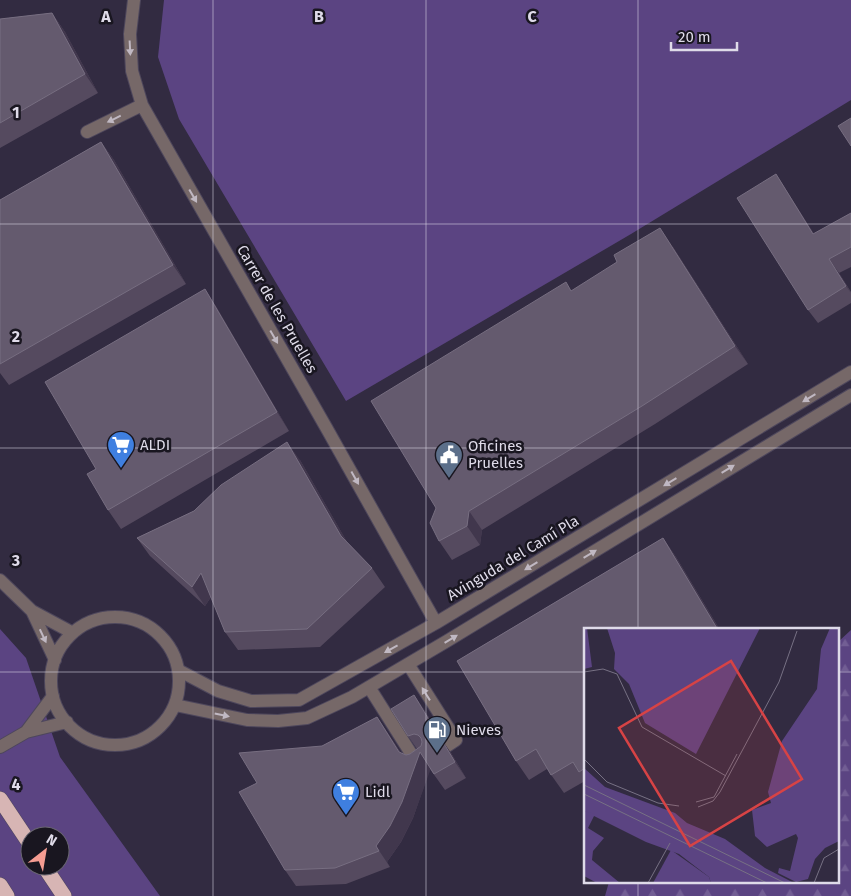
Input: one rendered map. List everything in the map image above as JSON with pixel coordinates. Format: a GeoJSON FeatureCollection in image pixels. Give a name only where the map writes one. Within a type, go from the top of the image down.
{"type":"FeatureCollection","features":[{"type":"Feature","properties":{"kind":"highway"},"geometry":{"type":"LineString","coordinates":[[0,799],[20,829]]}},
{"type":"Feature","properties":{"kind":"highway"},"geometry":{"type":"LineString","coordinates":[[51,876],[64,896]]}},
{"type":"Feature","properties":{"kind":"highway"},"geometry":{"type":"LineString","coordinates":[[0,885],[7,896]]}},
{"type":"Feature","properties":{"kind":"street","name":"Carrer de les Pruelles"},"geometry":{"type":"LineString","coordinates":[[134,0],[130,34],[132,71],[142,105],[436,623]]}},
{"type":"Feature","properties":{"kind":"street"},"geometry":{"type":"LineString","coordinates":[[87,132],[142,105]]}},
{"type":"Feature","properties":{"kind":"street","name":"Avinguda del Camí Pla"},"geometry":{"type":"LineString","coordinates":[[178,670],[218,691],[251,701],[299,700],[436,623],[851,372]]}},
{"type":"Feature","properties":{"kind":"street"},"geometry":{"type":"LineString","coordinates":[[175,705],[247,720],[278,721],[307,718],[352,697],[408,664],[851,395]]}},
{"type":"Feature","properties":{"kind":"street"},"geometry":{"type":"LineString","coordinates":[[0,580],[32,611],[73,633]]}},
{"type":"Feature","properties":{"kind":"street"},"geometry":{"type":"LineString","coordinates":[[32,611],[55,660]]}},
{"type":"Feature","properties":{"kind":"street"},"geometry":{"type":"LineString","coordinates":[[122,618],[134,620],[145,625],[163,638],[173,653],[178,670],[179,688],[175,705],[168,718],[158,730],[138,741],[122,745],[105,744],[85,738],[67,722],[58,710],[51,684],[55,660],[62,646],[73,633],[96,620],[122,618]]}},
{"type":"Feature","properties":{"kind":"street"},"geometry":{"type":"LineString","coordinates":[[408,664],[456,740],[446,746]]}},
{"type":"Feature","properties":{"kind":"street"},"geometry":{"type":"LineString","coordinates":[[369,686],[417,763],[425,758]]}},
{"type":"Feature","properties":{"kind":"street"},"geometry":{"type":"LineString","coordinates":[[26,732],[53,696]]}},
{"type":"Feature","properties":{"kind":"street"},"geometry":{"type":"LineString","coordinates":[[0,747],[26,732],[67,722]]}},
{"type":"Feature","properties":{"kind":"green space"},"geometry":{"type":"Polygon","coordinates":[[[164,0],[851,0],[851,100],[631,234],[346,401],[179,119],[158,57],[164,0]]]}},
{"type":"Feature","properties":{"kind":"green space"},"geometry":{"type":"Polygon","coordinates":[[[0,629],[26,658],[60,757],[160,896],[0,896],[0,629]]]}},
{"type":"Feature","properties":{"kind":"green space"},"geometry":{"type":"Polygon","coordinates":[[[851,630],[851,896],[605,896],[608,884],[838,884],[838,642],[851,630]]]}},
{"type":"Feature","properties":{"kind":"building"},"geometry":{"type":"Polygon","coordinates":[[[52,13],[85,74],[0,123],[0,19],[52,13]]]}},
{"type":"Feature","properties":{"kind":"building"},"geometry":{"type":"Polygon","coordinates":[[[851,118],[851,146],[838,126],[851,118]]]}},
{"type":"Feature","properties":{"kind":"building"},"geometry":{"type":"Polygon","coordinates":[[[101,142],[173,265],[0,364],[0,200],[101,142]]]}},
{"type":"Feature","properties":{"kind":"building"},"geometry":{"type":"Polygon","coordinates":[[[776,174],[813,234],[851,213],[851,247],[829,259],[846,286],[808,310],[737,198],[776,174]]]}},
{"type":"Feature","properties":{"kind":"building"},"geometry":{"type":"Polygon","coordinates":[[[660,228],[735,346],[642,406],[469,511],[467,526],[439,541],[430,523],[436,508],[371,401],[566,282],[571,291],[617,262],[614,255],[660,228]]]}},
{"type":"Feature","properties":{"kind":"building"},"geometry":{"type":"Polygon","coordinates":[[[205,289],[277,412],[108,510],[87,474],[96,469],[45,382],[205,289]]]}},
{"type":"Feature","properties":{"kind":"building"},"geometry":{"type":"Polygon","coordinates":[[[287,442],[341,536],[372,568],[307,629],[225,632],[201,573],[192,587],[137,538],[194,511],[221,485],[287,442]]]}},
{"type":"Feature","properties":{"kind":"building"},"geometry":{"type":"Polygon","coordinates":[[[663,538],[717,628],[584,628],[584,769],[579,772],[573,762],[551,775],[536,749],[516,761],[457,661],[663,538]]]}},
{"type":"Feature","properties":{"kind":"building"},"geometry":{"type":"Polygon","coordinates":[[[414,695],[431,723],[428,727],[429,734],[433,738],[440,737],[455,762],[434,774],[420,752],[402,802],[390,826],[376,846],[379,851],[335,868],[285,870],[239,792],[257,783],[239,753],[322,746],[377,717],[399,752],[406,755],[410,754],[421,746],[421,738],[414,734],[408,736],[391,709],[414,695]]]}},
{"type":"Feature","properties":{"kind":"place","name":"ALDI"},"geometry":{"type":"Point","coordinates":[121,469]}},
{"type":"Feature","properties":{"kind":"place","name":"Oficines Pruelles"},"geometry":{"type":"Point","coordinates":[449,479]}},
{"type":"Feature","properties":{"kind":"place","name":"Nieves"},"geometry":{"type":"Point","coordinates":[437,754]}},
{"type":"Feature","properties":{"kind":"place","name":"Lidl"},"geometry":{"type":"Point","coordinates":[346,816]}}]}
